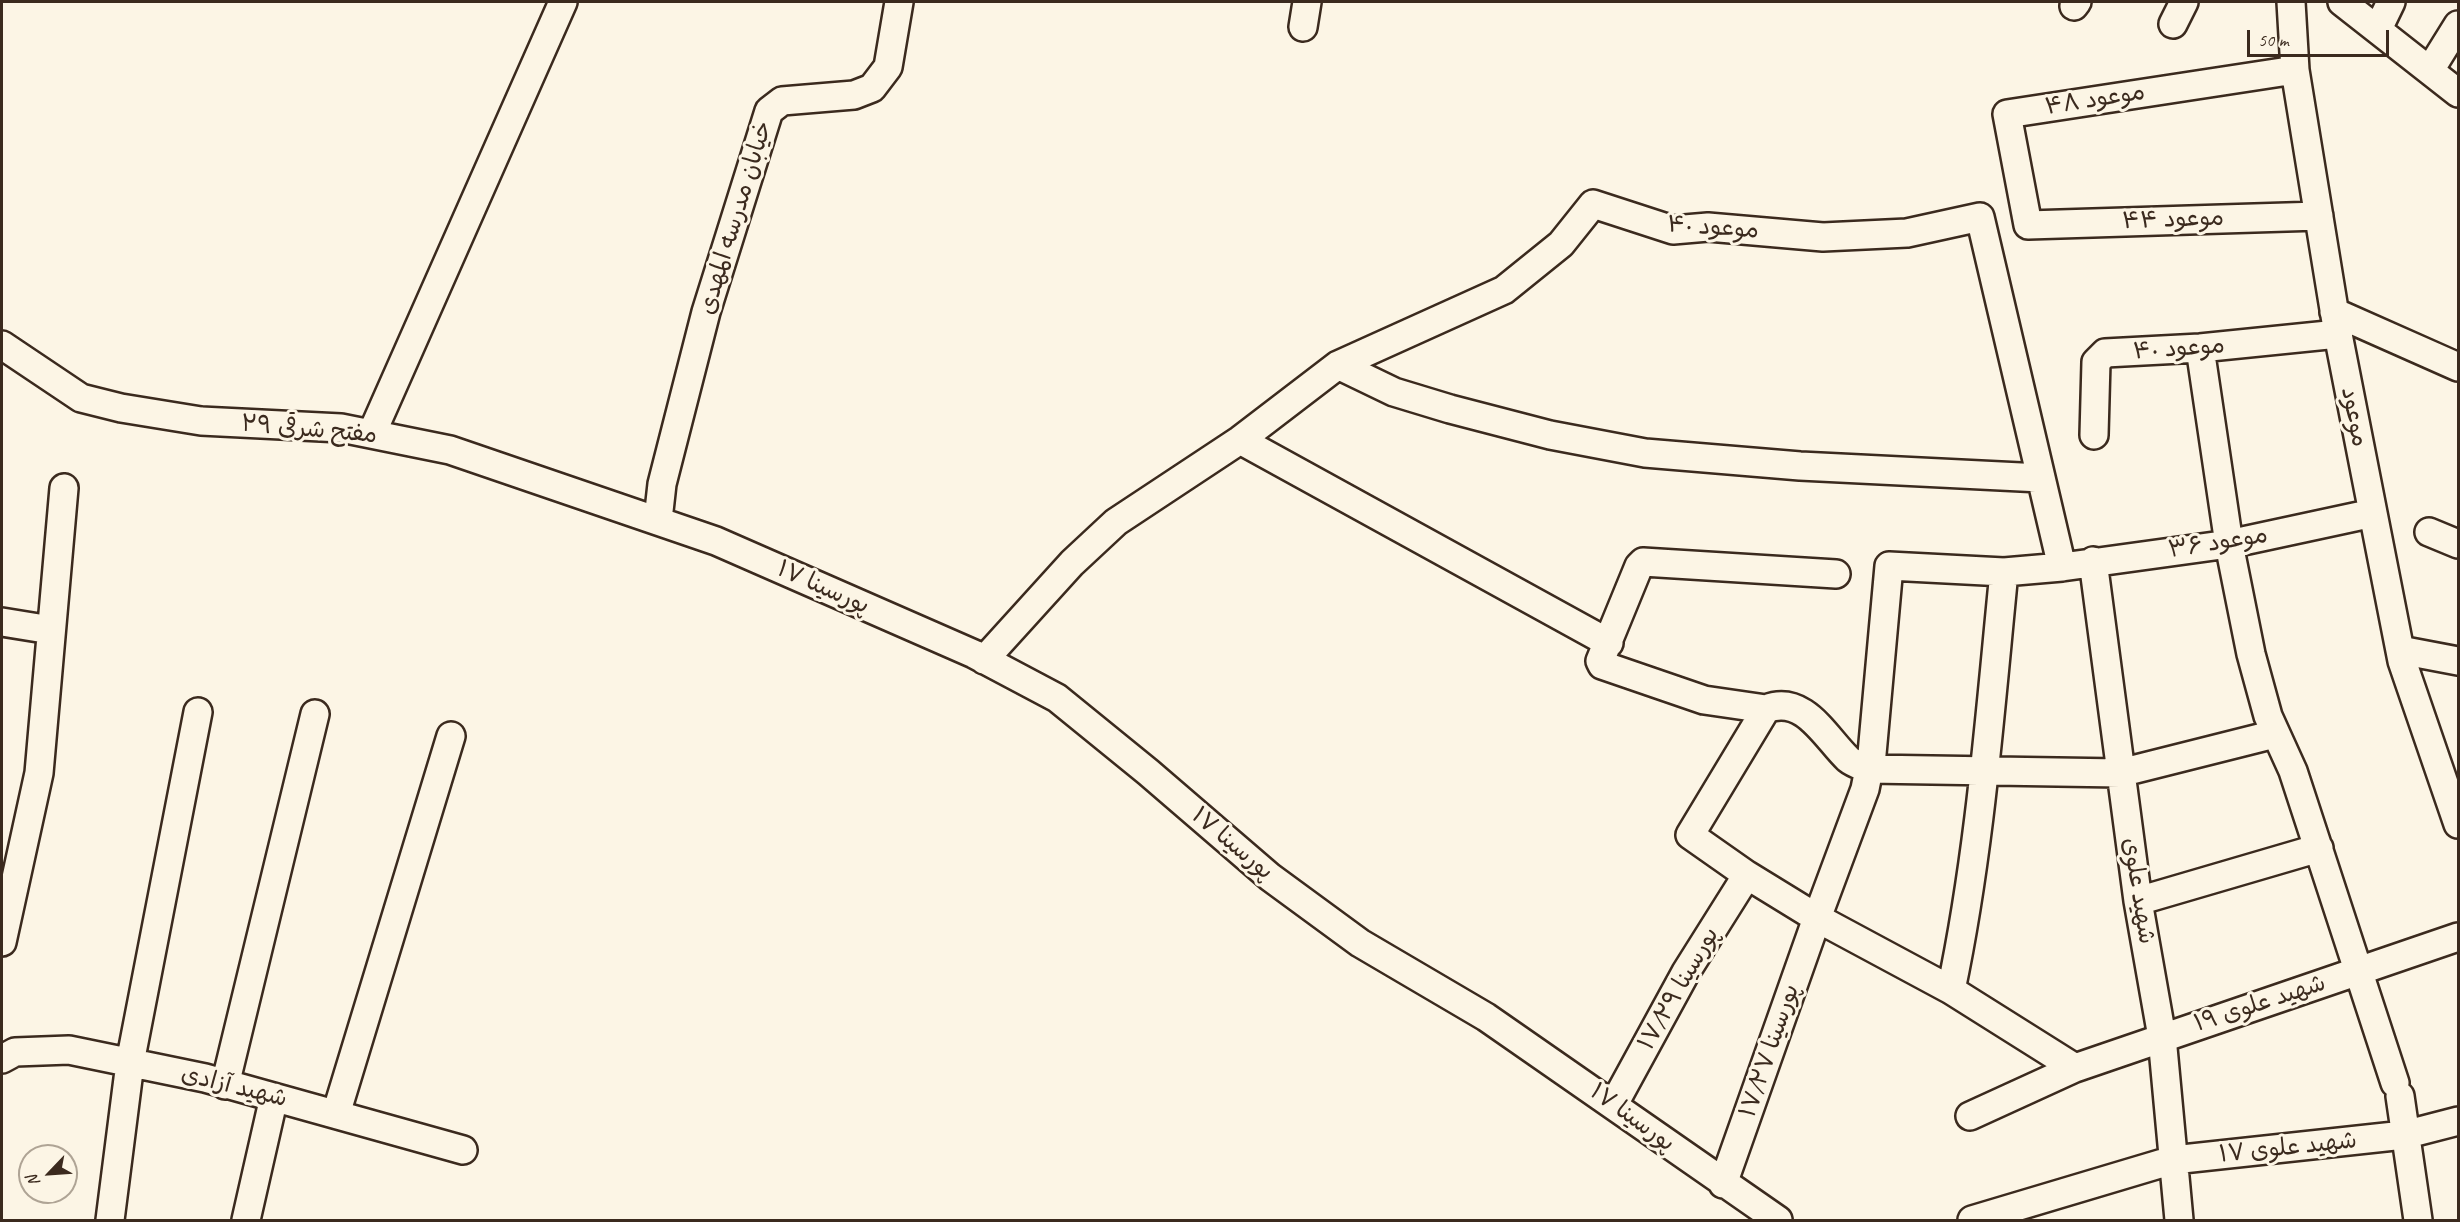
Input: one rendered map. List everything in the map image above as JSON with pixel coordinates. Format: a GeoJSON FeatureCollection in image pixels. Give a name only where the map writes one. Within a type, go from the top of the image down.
{"type":"FeatureCollection","features":[{"type":"Feature","properties":{"kind":"street"},"geometry":{"type":"LineString","coordinates":[[372,434],[562,2]]}},
{"type":"Feature","properties":{"kind":"street","name":"خیابان مدرسه المهدی"},"geometry":{"type":"LineString","coordinates":[[658,520],[662,484],[706,312],[769,111],[782,101],[854,95],[872,88],[888,67],[899,2]]}},
{"type":"Feature","properties":{"kind":"street","name":"موعود"},"geometry":{"type":"LineString","coordinates":[[2291,2],[2295,70],[2336,323],[2400,650],[2458,824]]}},
{"type":"Feature","properties":{"kind":"street"},"geometry":{"type":"LineString","coordinates":[[2342,2],[2458,93]]}},
{"type":"Feature","properties":{"kind":"street"},"geometry":{"type":"LineString","coordinates":[[2378,29],[2391,2]]}},
{"type":"Feature","properties":{"kind":"street"},"geometry":{"type":"LineString","coordinates":[[2430,70],[2458,25]]}},
{"type":"Feature","properties":{"kind":"street","name":"موعود ۴۸"},"geometry":{"type":"LineString","coordinates":[[2028,225],[2007,114],[2295,70]]}},
{"type":"Feature","properties":{"kind":"street","name":"موعود ۴۰"},"geometry":{"type":"LineString","coordinates":[[1338,365],[1504,290],[1561,244],[1593,204],[1674,230],[1708,227],[1823,237],[1907,232],[1980,217],[2042,478]]}},
{"type":"Feature","properties":{"kind":"street","name":"موعود ۴۴"},"geometry":{"type":"LineString","coordinates":[[2028,225],[2319,216]]}},
{"type":"Feature","properties":{"kind":"street"},"geometry":{"type":"LineString","coordinates":[[2336,323],[2458,367]]}},
{"type":"Feature","properties":{"kind":"street","name":"موعود ۴۰"},"geometry":{"type":"LineString","coordinates":[[2094,435],[2096,362],[2105,353],[2200,348],[2336,323]]}},
{"type":"Feature","properties":{"kind":"street","name":"مفتح شرقی ۲۹"},"geometry":{"type":"LineString","coordinates":[[2,345],[81,398],[122,408],[201,421],[341,428],[450,450],[658,520]]}},
{"type":"Feature","properties":{"kind":"street"},"geometry":{"type":"LineString","coordinates":[[2200,348],[2229,544],[2251,654],[2268,716],[2293,771],[2397,1089],[2418,1221]]}},
{"type":"Feature","properties":{"kind":"street"},"geometry":{"type":"LineString","coordinates":[[984,660],[1072,563],[1116,522],[1240,440],[1338,365],[1394,392],[1450,409],[1550,435],[1645,453],[1800,466],[2042,478],[2062,567]]}},
{"type":"Feature","properties":{"kind":"street"},"geometry":{"type":"LineString","coordinates":[[1240,440],[1609,643]]}},
{"type":"Feature","properties":{"kind":"street"},"geometry":{"type":"LineString","coordinates":[[2,942],[39,773],[64,488]]}},
{"type":"Feature","properties":{"kind":"street","name":"موعود ۳۶"},"geometry":{"type":"LineString","coordinates":[[1889,566],[2004,572],[2062,567],[2229,544],[2373,513]]}},
{"type":"Feature","properties":{"kind":"street","name":"پورسینا ۱۷"},"geometry":{"type":"LineString","coordinates":[[658,520],[737,551],[984,660],[1057,698],[1148,772],[1270,877],[1360,943],[1486,1017],[1614,1104],[1723,1184],[1778,1221]]}},
{"type":"Feature","properties":{"kind":"street"},"geometry":{"type":"LineString","coordinates":[[2429,532],[2458,544]]}},
{"type":"Feature","properties":{"kind":"street","name":"شهید علوی"},"geometry":{"type":"LineString","coordinates":[[2093,561],[2138,901],[2162,1036],[2179,1221]]}},
{"type":"Feature","properties":{"kind":"street"},"geometry":{"type":"LineString","coordinates":[[1836,574],[1643,562],[1639,566],[1600,661],[1602,665],[1704,700],[1766,709],[1776,705],[1805,711],[1850,761],[1869,769],[1985,769],[2120,773],[2276,734]]}},
{"type":"Feature","properties":{"kind":"street","name":"پورسینا ۱۷/۲۷"},"geometry":{"type":"LineString","coordinates":[[1723,1184],[1865,789],[1869,769],[1889,566]]}},
{"type":"Feature","properties":{"kind":"street"},"geometry":{"type":"LineString","coordinates":[[1951,990],[1967,915],[1985,769],[2004,572]]}},
{"type":"Feature","properties":{"kind":"street"},"geometry":{"type":"LineString","coordinates":[[2,622],[51,630]]}},
{"type":"Feature","properties":{"kind":"street"},"geometry":{"type":"LineString","coordinates":[[2400,650],[2458,661]]}},
{"type":"Feature","properties":{"kind":"street"},"geometry":{"type":"LineString","coordinates":[[1766,709],[1690,835],[1747,875],[1817,918],[1951,990],[2075,1068]]}},
{"type":"Feature","properties":{"kind":"street"},"geometry":{"type":"LineString","coordinates":[[110,1221],[130,1063],[198,711]]}},
{"type":"Feature","properties":{"kind":"street"},"geometry":{"type":"LineString","coordinates":[[225,1085],[315,714]]}},
{"type":"Feature","properties":{"kind":"street"},"geometry":{"type":"LineString","coordinates":[[336,1114],[451,736]]}},
{"type":"Feature","properties":{"kind":"street"},"geometry":{"type":"LineString","coordinates":[[2138,901],[2319,849]]}},
{"type":"Feature","properties":{"kind":"street","name":"پورسینا ۱۷/۲۹"},"geometry":{"type":"LineString","coordinates":[[1614,1104],[1686,972],[1747,875]]}},
{"type":"Feature","properties":{"kind":"street","name":"شهید علوی ۱۹"},"geometry":{"type":"LineString","coordinates":[[1970,1116],[2075,1068],[2162,1036],[2458,937]]}},
{"type":"Feature","properties":{"kind":"street","name":"شهید آزادی"},"geometry":{"type":"LineString","coordinates":[[2,1059],[15,1052],[69,1050],[205,1078],[463,1150]]}},
{"type":"Feature","properties":{"kind":"street"},"geometry":{"type":"LineString","coordinates":[[246,1221],[274,1097]]}},
{"type":"Feature","properties":{"kind":"street","name":"شهید علوی ۱۷"},"geometry":{"type":"LineString","coordinates":[[1972,1221],[2173,1160],[2404,1136],[2458,1121]]}}]}
